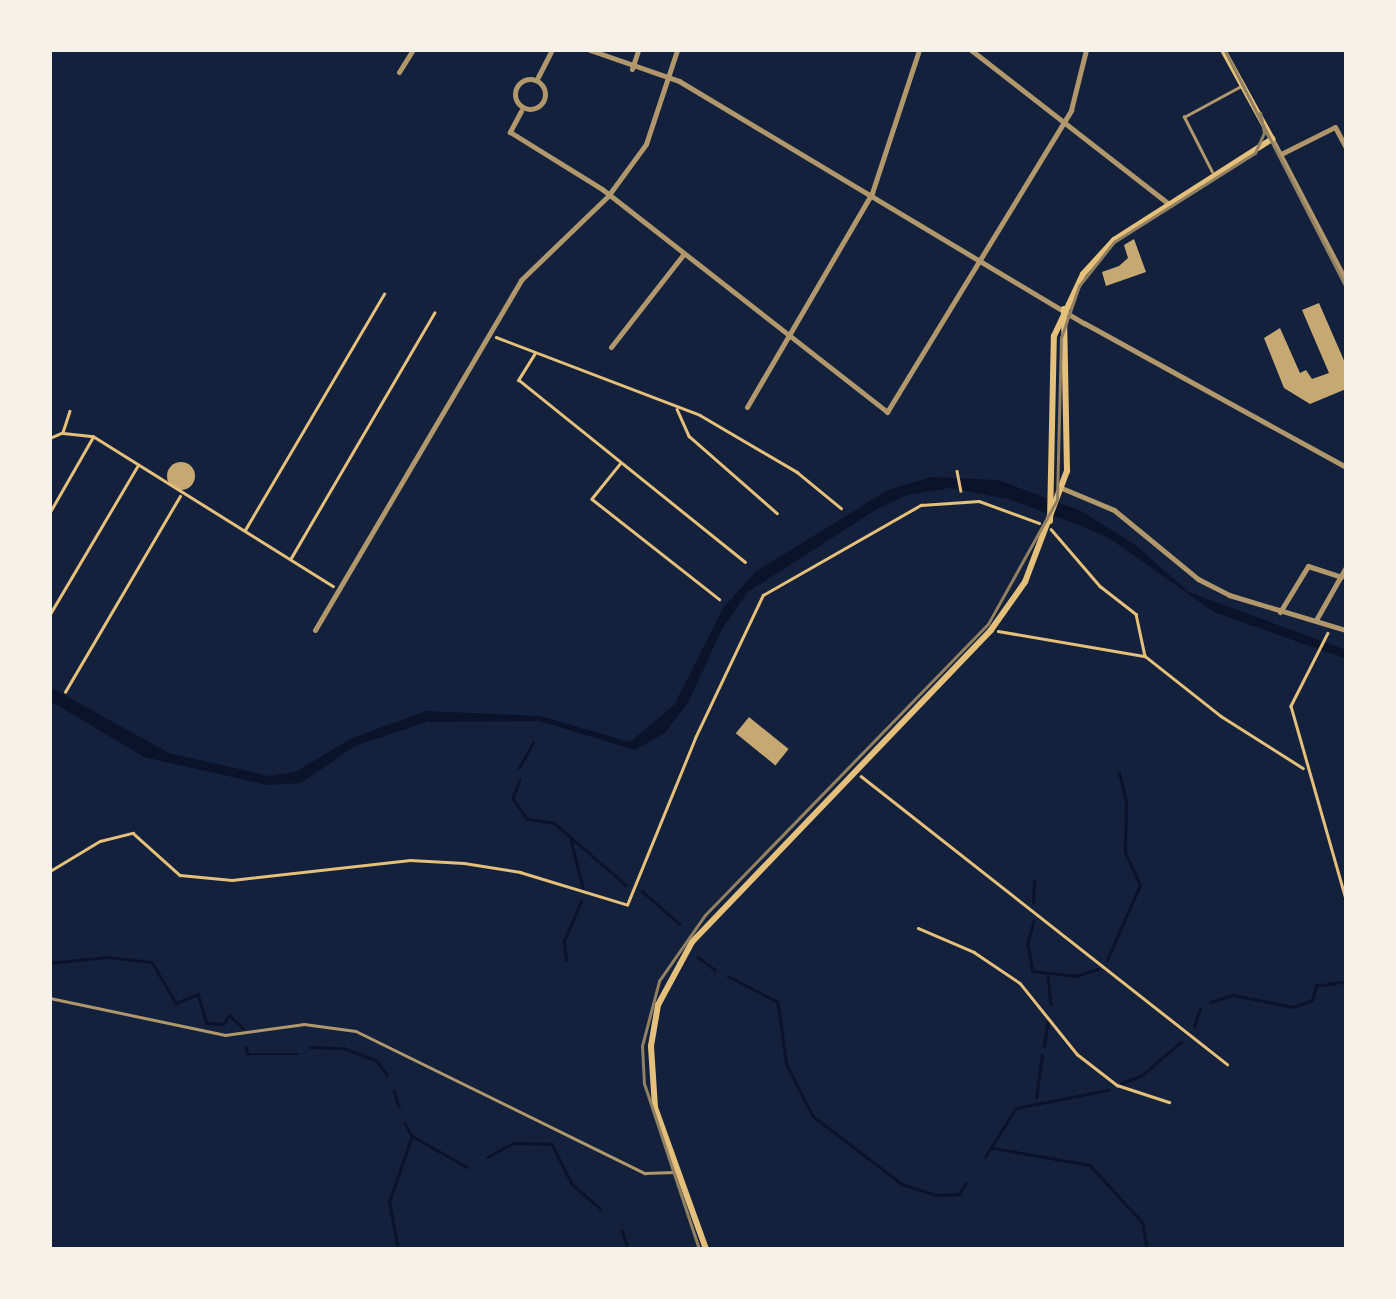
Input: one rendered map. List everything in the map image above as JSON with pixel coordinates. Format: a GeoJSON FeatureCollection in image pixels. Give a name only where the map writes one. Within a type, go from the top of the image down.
{"type":"FeatureCollection","features":[{"type":"Feature","properties":{"kind":"main road"},"geometry":{"type":"LineString","coordinates":[[706,1249],[677,1172],[651,1085],[653,1022],[666,983],[716,915],[991,630],[1026,582],[1057,500],[1054,336],[1064,309],[1102,250],[1272,139],[1223,50]]}},
{"type":"Feature","properties":{"kind":"main road"},"geometry":{"type":"LineString","coordinates":[[1057,500],[1064,489],[1064,309]]}},
{"type":"Feature","properties":{"kind":"street"},"geometry":{"type":"LineString","coordinates":[[400,72],[413,50]]}},
{"type":"Feature","properties":{"kind":"street"},"geometry":{"type":"LineString","coordinates":[[538,77],[552,50]]}},
{"type":"Feature","properties":{"kind":"street"},"geometry":{"type":"LineString","coordinates":[[590,50],[667,82],[678,81],[1064,309],[1346,467]]}},
{"type":"Feature","properties":{"kind":"street"},"geometry":{"type":"LineString","coordinates":[[632,69],[638,50]]}},
{"type":"Feature","properties":{"kind":"street"},"geometry":{"type":"LineString","coordinates":[[315,630],[521,280],[608,196],[646,144],[678,50]]}},
{"type":"Feature","properties":{"kind":"street"},"geometry":{"type":"LineString","coordinates":[[747,407],[872,193],[919,50]]}},
{"type":"Feature","properties":{"kind":"street"},"geometry":{"type":"LineString","coordinates":[[972,50],[1066,119],[1170,205]]}},
{"type":"Feature","properties":{"kind":"street"},"geometry":{"type":"LineString","coordinates":[[538,77],[527,78],[516,98],[520,111],[510,132],[608,196],[887,412],[1066,119],[1086,50]]}},
{"type":"Feature","properties":{"kind":"street"},"geometry":{"type":"LineString","coordinates":[[520,111],[532,112],[545,87],[538,77]]}},
{"type":"Feature","properties":{"kind":"street"},"geometry":{"type":"LineString","coordinates":[[1281,154],[1334,127],[1346,148]]}},
{"type":"Feature","properties":{"kind":"street"},"geometry":{"type":"LineString","coordinates":[[1272,139],[1346,281]]}},
{"type":"Feature","properties":{"kind":"street"},"geometry":{"type":"LineString","coordinates":[[611,347],[683,254]]}},
{"type":"Feature","properties":{"kind":"street"},"geometry":{"type":"LineString","coordinates":[[1064,489],[1114,510],[1198,579],[1280,612],[1346,630]]}},
{"type":"Feature","properties":{"kind":"street"},"geometry":{"type":"LineString","coordinates":[[1280,612],[1307,567],[1318,564],[1341,577]]}},
{"type":"Feature","properties":{"kind":"street"},"geometry":{"type":"LineString","coordinates":[[1316,620],[1346,567]]}},
{"type":"Feature","properties":{"kind":"lane"},"geometry":{"type":"LineString","coordinates":[[1216,178],[1184,117],[1242,86]]}},
{"type":"Feature","properties":{"kind":"lane"},"geometry":{"type":"LineString","coordinates":[[50,998],[224,1035],[304,1024],[356,1031],[645,1173],[677,1172]]}},
{"type":"Feature","properties":{"kind":"path"},"geometry":{"type":"LineString","coordinates":[[244,532],[384,294]]}},
{"type":"Feature","properties":{"kind":"path"},"geometry":{"type":"LineString","coordinates":[[290,560],[434,313]]}},
{"type":"Feature","properties":{"kind":"path"},"geometry":{"type":"LineString","coordinates":[[489,334],[676,406],[797,472],[842,508]]}},
{"type":"Feature","properties":{"kind":"path"},"geometry":{"type":"LineString","coordinates":[[536,353],[519,380],[745,562]]}},
{"type":"Feature","properties":{"kind":"path"},"geometry":{"type":"LineString","coordinates":[[676,406],[689,436],[776,513]]}},
{"type":"Feature","properties":{"kind":"path"},"geometry":{"type":"LineString","coordinates":[[62,433],[70,412]]}},
{"type":"Feature","properties":{"kind":"path"},"geometry":{"type":"LineString","coordinates":[[50,438],[62,433],[93,436],[180,495],[338,590]]}},
{"type":"Feature","properties":{"kind":"path"},"geometry":{"type":"LineString","coordinates":[[50,512],[93,436]]}},
{"type":"Feature","properties":{"kind":"path"},"geometry":{"type":"LineString","coordinates":[[622,461],[592,499],[719,598]]}},
{"type":"Feature","properties":{"kind":"path"},"geometry":{"type":"LineString","coordinates":[[50,614],[138,466]]}},
{"type":"Feature","properties":{"kind":"path"},"geometry":{"type":"LineString","coordinates":[[957,472],[961,491]]}},
{"type":"Feature","properties":{"kind":"path"},"geometry":{"type":"LineString","coordinates":[[65,692],[180,495]]}},
{"type":"Feature","properties":{"kind":"path"},"geometry":{"type":"LineString","coordinates":[[50,871],[100,840],[133,833],[180,875],[232,880],[410,860],[464,863],[520,872],[627,905],[698,730],[747,620],[763,596],[790,574],[900,512],[941,500],[979,501],[1051,522],[1100,586],[1136,614],[1146,656]]}},
{"type":"Feature","properties":{"kind":"path"},"geometry":{"type":"LineString","coordinates":[[991,630],[1146,656],[1221,716],[1304,768]]}},
{"type":"Feature","properties":{"kind":"path"},"geometry":{"type":"LineString","coordinates":[[1328,632],[1321,653],[1290,706],[1304,768],[1346,899]]}},
{"type":"Feature","properties":{"kind":"path"},"geometry":{"type":"LineString","coordinates":[[855,772],[1227,1064]]}},
{"type":"Feature","properties":{"kind":"path"},"geometry":{"type":"LineString","coordinates":[[918,928],[974,952],[1020,983],[1077,1054],[1116,1084],[1169,1102]]}},
{"type":"Feature","properties":{"kind":"water"},"geometry":{"type":"Polygon","coordinates":[[[931,477],[998,480],[1081,511],[1134,544],[1189,592],[1346,650],[1346,659],[1214,612],[1109,538],[1008,499],[949,488],[907,495],[877,509],[748,592],[722,629],[689,701],[665,733],[635,750],[539,721],[427,722],[355,746],[301,783],[267,785],[144,757],[50,701],[50,687],[169,753],[269,776],[295,772],[352,738],[426,711],[540,716],[630,742],[674,705],[723,608],[755,572],[888,490],[931,477]]]}},
{"type":"Feature","properties":{"kind":"building"},"geometry":{"type":"Polygon","coordinates":[[[1134,239],[1146,272],[1106,286],[1102,272],[1128,258],[1124,245],[1134,239]]]}},
{"type":"Feature","properties":{"kind":"building"},"geometry":{"type":"Polygon","coordinates":[[[1319,303],[1346,365],[1346,389],[1310,404],[1284,388],[1264,338],[1280,328],[1300,373],[1306,370],[1312,379],[1329,373],[1302,310],[1319,303]]]}},
{"type":"Feature","properties":{"kind":"building"},"geometry":{"type":"Polygon","coordinates":[[[181,462],[191,466],[195,476],[191,486],[181,490],[171,486],[167,476],[171,466],[181,462]]]}},
{"type":"Feature","properties":{"kind":"building"},"geometry":{"type":"Polygon","coordinates":[[[749,717],[789,749],[775,765],[736,733],[749,717]]]}},
{"type":"Feature","properties":{"kind":"waterway"},"geometry":{"type":"LineString","coordinates":[[519,768],[533,743]]}},
{"type":"Feature","properties":{"kind":"waterway"},"geometry":{"type":"LineString","coordinates":[[1107,960],[1140,885],[1125,853],[1126,801],[1119,773]]}},
{"type":"Feature","properties":{"kind":"waterway"},"geometry":{"type":"LineString","coordinates":[[520,780],[513,798],[527,819],[554,823],[626,885]]}},
{"type":"Feature","properties":{"kind":"waterway"},"geometry":{"type":"LineString","coordinates":[[571,840],[583,887]]}},
{"type":"Feature","properties":{"kind":"waterway"},"geometry":{"type":"LineString","coordinates":[[1033,903],[1034,881]]}},
{"type":"Feature","properties":{"kind":"waterway"},"geometry":{"type":"LineString","coordinates":[[642,891],[680,924]]}},
{"type":"Feature","properties":{"kind":"waterway"},"geometry":{"type":"LineString","coordinates":[[566,961],[564,941],[581,901]]}},
{"type":"Feature","properties":{"kind":"waterway"},"geometry":{"type":"LineString","coordinates":[[1034,921],[1028,944],[1033,971],[1076,976],[1098,969]]}},
{"type":"Feature","properties":{"kind":"waterway"},"geometry":{"type":"LineString","coordinates":[[50,963],[107,957],[152,962],[176,1003],[198,994],[207,1023],[223,1024],[229,1015],[243,1028]]}},
{"type":"Feature","properties":{"kind":"waterway"},"geometry":{"type":"LineString","coordinates":[[698,957],[715,970]]}},
{"type":"Feature","properties":{"kind":"waterway"},"geometry":{"type":"LineString","coordinates":[[728,976],[778,1002],[787,1065],[813,1116],[902,1184],[936,1195],[959,1194],[965,1184]]}},
{"type":"Feature","properties":{"kind":"waterway"},"geometry":{"type":"LineString","coordinates":[[1048,976],[1051,1004]]}},
{"type":"Feature","properties":{"kind":"waterway"},"geometry":{"type":"LineString","coordinates":[[1211,1002],[1233,995],[1293,1007],[1312,1000],[1316,986],[1346,981]]}},
{"type":"Feature","properties":{"kind":"waterway"},"geometry":{"type":"LineString","coordinates":[[1194,1027],[1200,1009]]}},
{"type":"Feature","properties":{"kind":"waterway"},"geometry":{"type":"LineString","coordinates":[[1044,1046],[1048,1020]]}},
{"type":"Feature","properties":{"kind":"waterway"},"geometry":{"type":"LineString","coordinates":[[1122,1083],[1141,1076],[1181,1042]]}},
{"type":"Feature","properties":{"kind":"waterway"},"geometry":{"type":"LineString","coordinates":[[246,1047],[248,1054],[298,1054]]}},
{"type":"Feature","properties":{"kind":"waterway"},"geometry":{"type":"LineString","coordinates":[[310,1047],[344,1048],[376,1060],[387,1074]]}},
{"type":"Feature","properties":{"kind":"waterway"},"geometry":{"type":"LineString","coordinates":[[1036,1098],[1042,1055]]}},
{"type":"Feature","properties":{"kind":"waterway"},"geometry":{"type":"LineString","coordinates":[[985,1157],[1016,1108],[1108,1090]]}},
{"type":"Feature","properties":{"kind":"waterway"},"geometry":{"type":"LineString","coordinates":[[394,1091],[399,1106]]}},
{"type":"Feature","properties":{"kind":"waterway"},"geometry":{"type":"LineString","coordinates":[[405,1123],[412,1136],[467,1167]]}},
{"type":"Feature","properties":{"kind":"waterway"},"geometry":{"type":"LineString","coordinates":[[398,1249],[389,1202],[412,1136]]}},
{"type":"Feature","properties":{"kind":"waterway"},"geometry":{"type":"LineString","coordinates":[[487,1157],[513,1143],[552,1144],[572,1184],[601,1209]]}},
{"type":"Feature","properties":{"kind":"waterway"},"geometry":{"type":"LineString","coordinates":[[993,1148],[1090,1165],[1143,1223],[1147,1249]]}},
{"type":"Feature","properties":{"kind":"waterway"},"geometry":{"type":"LineString","coordinates":[[622,1230],[628,1249]]}},
{"type":"Feature","properties":{"kind":"tram line"},"geometry":{"type":"LineString","coordinates":[[1225,50],[1346,286]]}},
{"type":"Feature","properties":{"kind":"tram line"},"geometry":{"type":"LineString","coordinates":[[699,1249],[644,1084],[642,1046],[659,981],[705,915],[988,624],[1057,500],[1061,338],[1079,286],[1114,242],[1255,153],[1264,133],[1260,113]]}}]}
